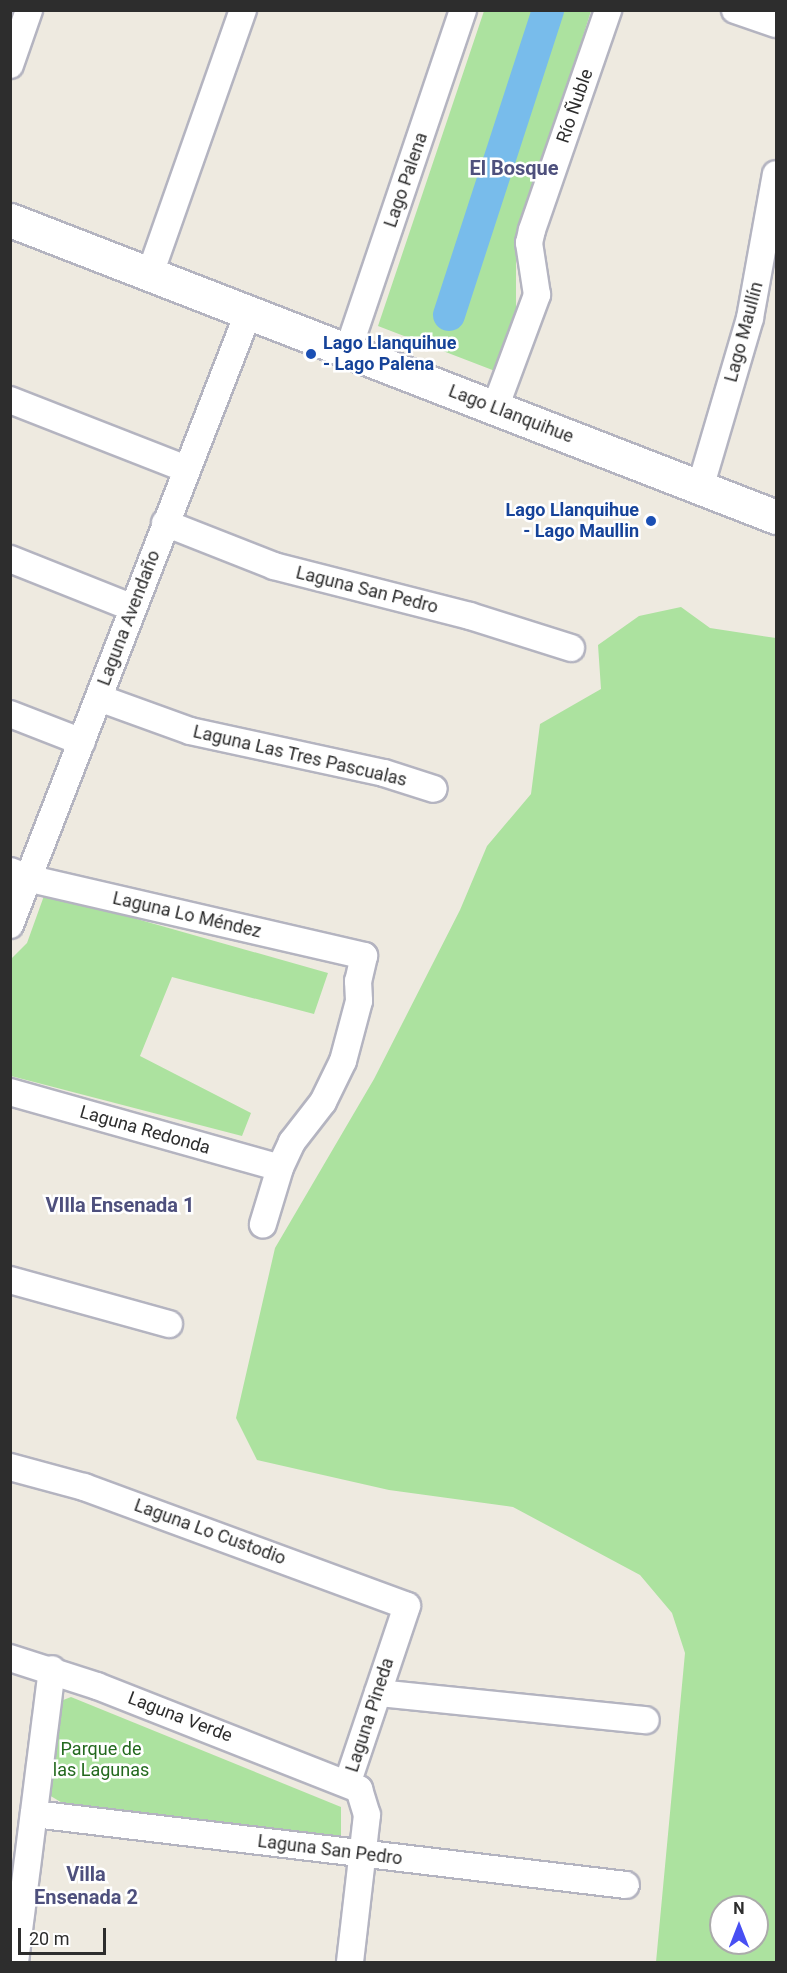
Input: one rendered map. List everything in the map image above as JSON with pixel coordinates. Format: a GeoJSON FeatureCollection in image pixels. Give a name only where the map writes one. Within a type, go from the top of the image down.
{"type":"FeatureCollection","features":[{"type":"Feature","properties":{"kind":"street"},"geometry":{"type":"LineString","coordinates":[[10,65],[30,10]]}},
{"type":"Feature","properties":{"kind":"street"},"geometry":{"type":"LineString","coordinates":[[150,274],[243,10]]}},
{"type":"Feature","properties":{"kind":"street","name":"Lago Palena"},"geometry":{"type":"LineString","coordinates":[[348,350],[463,10]]}},
{"type":"Feature","properties":{"kind":"street","name":"Río Ñuble"},"geometry":{"type":"LineString","coordinates":[[495,408],[537,295],[530,243],[532,230],[608,10]]}},
{"type":"Feature","properties":{"kind":"street"},"geometry":{"type":"LineString","coordinates":[[735,10],[777,24]]}},
{"type":"Feature","properties":{"kind":"street","name":"Lago Maullín"},"geometry":{"type":"LineString","coordinates":[[700,488],[752,308],[777,174]]}},
{"type":"Feature","properties":{"kind":"street","name":"Lago Llanquihue"},"geometry":{"type":"LineString","coordinates":[[10,220],[777,517]]}},
{"type":"Feature","properties":{"kind":"street","name":"Laguna Avendaño"},"geometry":{"type":"LineString","coordinates":[[10,925],[21,875],[82,742],[165,523],[249,312]]}},
{"type":"Feature","properties":{"kind":"street"},"geometry":{"type":"LineString","coordinates":[[10,400],[186,469]]}},
{"type":"Feature","properties":{"kind":"street","name":"Laguna San Pedro"},"geometry":{"type":"LineString","coordinates":[[165,523],[274,566],[470,616],[571,648]]}},
{"type":"Feature","properties":{"kind":"street"},"geometry":{"type":"LineString","coordinates":[[10,559],[132,608]]}},
{"type":"Feature","properties":{"kind":"street","name":"Laguna Las Tres Pascualas"},"geometry":{"type":"LineString","coordinates":[[99,698],[213,738],[384,773],[434,789]]}},
{"type":"Feature","properties":{"kind":"street"},"geometry":{"type":"LineString","coordinates":[[10,714],[82,742]]}},
{"type":"Feature","properties":{"kind":"street","name":"Laguna Lo Méndez"},"geometry":{"type":"LineString","coordinates":[[21,875],[364,956],[358,981],[359,1002],[343,1061],[323,1102],[292,1142],[280,1168]]}},
{"type":"Feature","properties":{"kind":"street","name":"Laguna Redonda"},"geometry":{"type":"LineString","coordinates":[[10,1092],[280,1168]]}},
{"type":"Feature","properties":{"kind":"street"},"geometry":{"type":"LineString","coordinates":[[262,1224],[280,1168]]}},
{"type":"Feature","properties":{"kind":"street"},"geometry":{"type":"LineString","coordinates":[[10,1280],[169,1324]]}},
{"type":"Feature","properties":{"kind":"street","name":"Laguna Lo Custodio"},"geometry":{"type":"LineString","coordinates":[[10,1467],[84,1487],[407,1606]]}},
{"type":"Feature","properties":{"kind":"street","name":"Laguna Pineda"},"geometry":{"type":"LineString","coordinates":[[351,1962],[367,1804],[359,1789],[348,1781],[407,1606]]}},
{"type":"Feature","properties":{"kind":"street","name":"Laguna Verde"},"geometry":{"type":"LineString","coordinates":[[10,1658],[52,1669],[348,1781]]}},
{"type":"Feature","properties":{"kind":"street"},"geometry":{"type":"LineString","coordinates":[[15,1962],[52,1669]]}},
{"type":"Feature","properties":{"kind":"street"},"geometry":{"type":"LineString","coordinates":[[378,1693],[646,1720]]}},
{"type":"Feature","properties":{"kind":"street","name":"Laguna San Pedro"},"geometry":{"type":"LineString","coordinates":[[34,1814],[626,1885]]}},
{"type":"Feature","properties":{"kind":"green space"},"geometry":{"type":"Polygon","coordinates":[[[484,11],[591,11],[516,247],[516,319],[495,371],[378,326],[484,11]]]}},
{"type":"Feature","properties":{"kind":"green space"},"geometry":{"type":"Polygon","coordinates":[[[681,607],[710,628],[776,638],[776,1962],[656,1962],[685,1653],[672,1613],[640,1575],[513,1507],[389,1490],[257,1460],[236,1418],[275,1248],[374,1079],[460,910],[487,846],[531,794],[540,724],[601,689],[598,645],[639,616],[681,607]]]}},
{"type":"Feature","properties":{"kind":"green space"},"geometry":{"type":"Polygon","coordinates":[[[45,893],[328,973],[314,1014],[172,977],[140,1056],[251,1113],[242,1136],[11,1076],[10,960],[27,943],[45,893]]]}},
{"type":"Feature","properties":{"kind":"green space","name":"Parque de las Lagunas"},"geometry":{"type":"Polygon","coordinates":[[[71,1697],[341,1807],[341,1839],[64,1804],[49,1795],[58,1702],[71,1697]]]}},
{"type":"Feature","properties":{"kind":"waterway"},"geometry":{"type":"LineString","coordinates":[[449,315],[548,10]]}},
{"type":"Feature","properties":{"kind":"place","name":"Lago Llanquihue - Lago Palena"},"geometry":{"type":"Point","coordinates":[311,354]}},
{"type":"Feature","properties":{"kind":"place","name":"Lago Llanquihue - Lago Maullin"},"geometry":{"type":"Point","coordinates":[651,521]}},
{"type":"Feature","properties":{"kind":"district","name":"El Bosque"},"geometry":{"type":"Point","coordinates":[514,168]}},
{"type":"Feature","properties":{"kind":"district","name":"VIlla Ensenada 1"},"geometry":{"type":"Point","coordinates":[120,1205]}},
{"type":"Feature","properties":{"kind":"district","name":"Villa Ensenada 2"},"geometry":{"type":"Point","coordinates":[86,1886]}}]}
